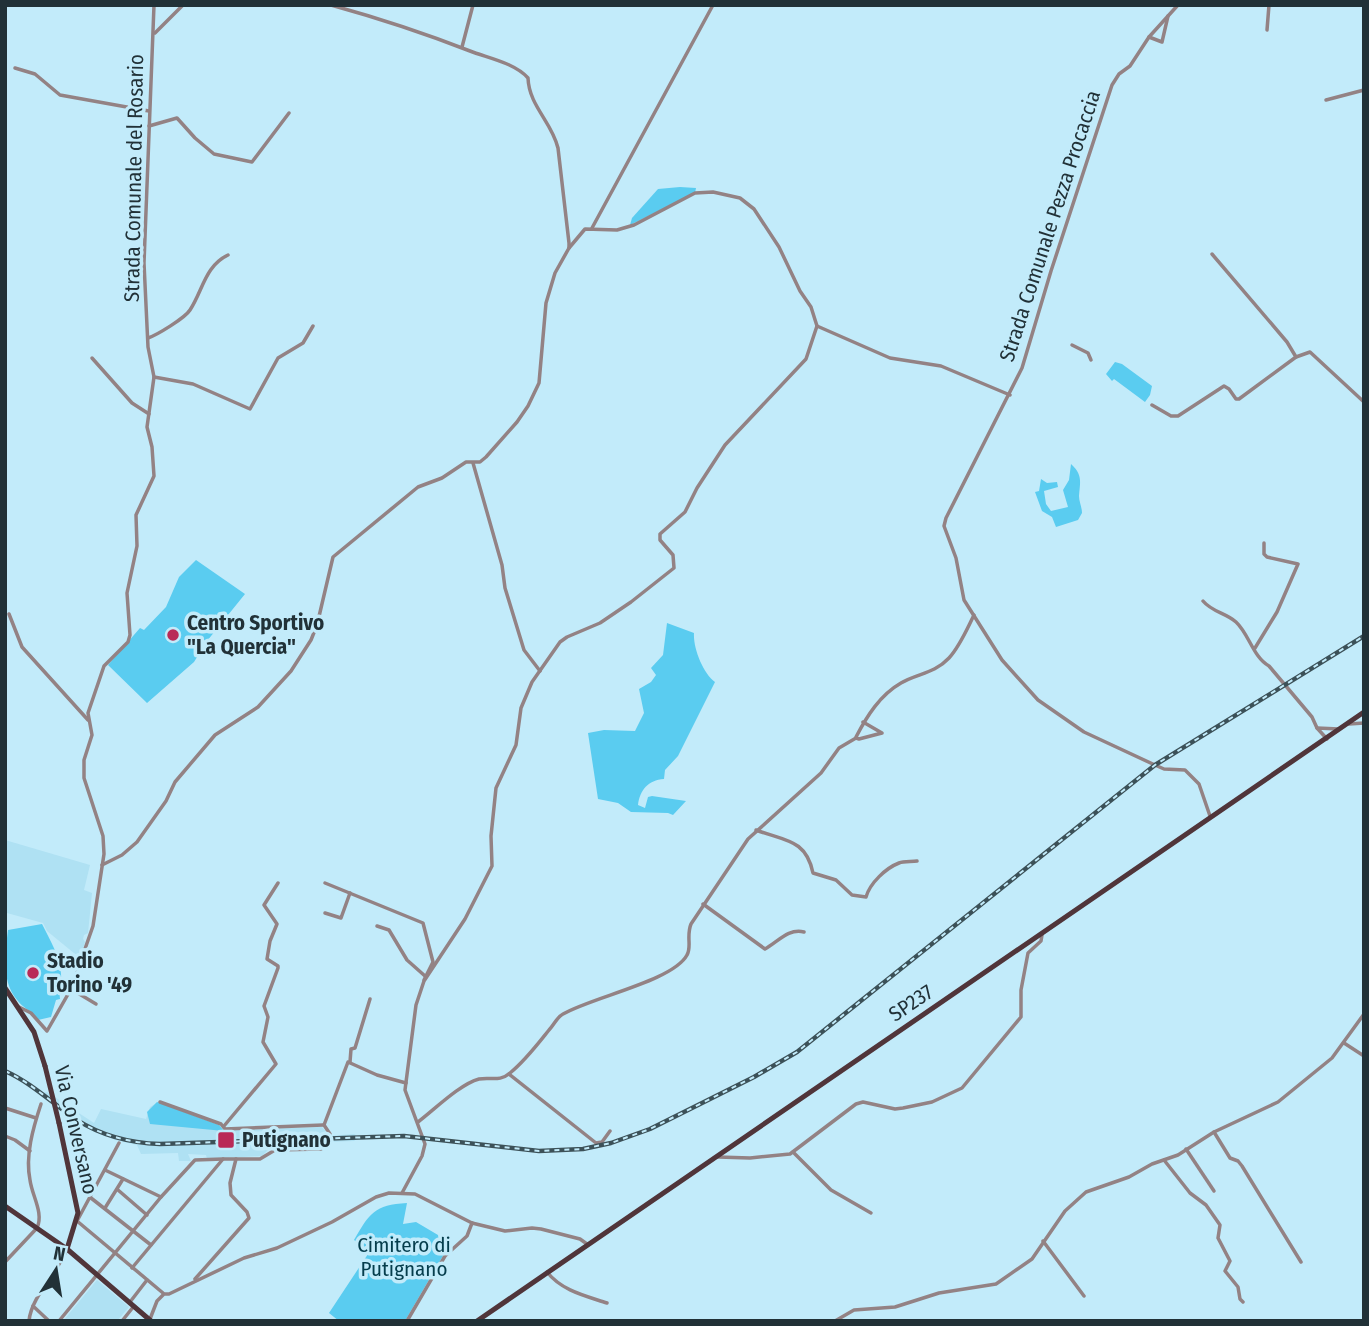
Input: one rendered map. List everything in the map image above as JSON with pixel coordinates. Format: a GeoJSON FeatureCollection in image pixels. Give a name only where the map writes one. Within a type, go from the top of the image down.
{"type":"FeatureCollection","features":[{"type":"Feature","properties":{"kind":"main road","name":"SP237"},"geometry":{"type":"LineString","coordinates":[[477,1321],[1344,727],[1363,717]]}},
{"type":"Feature","properties":{"kind":"main road"},"geometry":{"type":"LineString","coordinates":[[5,988],[19,1007]]}},
{"type":"Feature","properties":{"kind":"main road","name":"Via Conversano"},"geometry":{"type":"LineString","coordinates":[[19,1007],[38,1042],[77,1202],[77,1221],[67,1249]]}},
{"type":"Feature","properties":{"kind":"main road"},"geometry":{"type":"LineString","coordinates":[[5,1206],[67,1249],[150,1320]]}},
{"type":"Feature","properties":{"kind":"street","name":"Strada Comunale del Rosario"},"geometry":{"type":"LineString","coordinates":[[19,1007],[31,1013],[47,1031],[71,989],[93,926],[103,865],[103,836],[84,778],[84,760],[92,738],[89,708],[104,666],[128,642],[130,635],[127,593],[137,546],[136,515],[154,478],[152,447],[147,430],[154,377],[148,338],[144,263],[154,5]]}},
{"type":"Feature","properties":{"kind":"street"},"geometry":{"type":"LineString","coordinates":[[153,34],[183,5]]}},
{"type":"Feature","properties":{"kind":"street"},"geometry":{"type":"LineString","coordinates":[[331,5],[395,23],[462,47],[521,72],[528,78],[530,94],[558,148],[569,248]]}},
{"type":"Feature","properties":{"kind":"street"},"geometry":{"type":"LineString","coordinates":[[462,47],[473,5]]}},
{"type":"Feature","properties":{"kind":"street"},"geometry":{"type":"LineString","coordinates":[[592,228],[713,5]]}},
{"type":"Feature","properties":{"kind":"street","name":"Strada Comunale Pezza Procaccia"},"geometry":{"type":"LineString","coordinates":[[1178,5],[1112,85],[1022,368],[944,526],[956,558],[964,600],[1002,660],[1038,700],[1084,732],[1164,769],[1185,770],[1199,784],[1211,818]]}},
{"type":"Feature","properties":{"kind":"street"},"geometry":{"type":"LineString","coordinates":[[1267,30],[1269,5]]}},
{"type":"Feature","properties":{"kind":"street"},"geometry":{"type":"LineString","coordinates":[[1149,37],[1161,41],[1168,14]]}},
{"type":"Feature","properties":{"kind":"street"},"geometry":{"type":"LineString","coordinates":[[15,68],[35,74],[60,95],[150,111]]}},
{"type":"Feature","properties":{"kind":"street"},"geometry":{"type":"LineString","coordinates":[[1326,100],[1364,90]]}},
{"type":"Feature","properties":{"kind":"street"},"geometry":{"type":"LineString","coordinates":[[149,126],[177,118],[214,154],[252,162],[289,113]]}},
{"type":"Feature","properties":{"kind":"street"},"geometry":{"type":"LineString","coordinates":[[103,865],[122,855],[137,842],[176,782],[215,735],[258,707],[291,671],[311,640],[317,625],[333,557],[418,487],[442,478],[466,462],[480,462],[517,422],[539,383],[546,303],[556,269],[585,229],[607,230],[634,225],[695,193],[720,192],[740,198],[754,209],[779,247],[811,307],[817,326],[806,359],[725,445],[696,488],[685,512],[660,534],[660,540],[673,555],[674,568],[600,623],[560,642],[532,682],[521,708],[516,745],[496,788],[491,836],[492,866],[465,919],[424,978]]}},
{"type":"Feature","properties":{"kind":"street"},"geometry":{"type":"LineString","coordinates":[[1212,254],[1287,342],[1296,357]]}},
{"type":"Feature","properties":{"kind":"street"},"geometry":{"type":"LineString","coordinates":[[148,338],[188,313],[212,266],[228,255]]}},
{"type":"Feature","properties":{"kind":"street"},"geometry":{"type":"LineString","coordinates":[[154,377],[193,384],[250,409],[278,358],[303,343],[313,326]]}},
{"type":"Feature","properties":{"kind":"street"},"geometry":{"type":"LineString","coordinates":[[817,326],[890,358],[941,366],[1010,395]]}},
{"type":"Feature","properties":{"kind":"street"},"geometry":{"type":"LineString","coordinates":[[1072,345],[1088,353],[1091,360]]}},
{"type":"Feature","properties":{"kind":"street"},"geometry":{"type":"LineString","coordinates":[[1152,405],[1171,416],[1178,416],[1227,386],[1236,399],[1239,399],[1296,357],[1310,352],[1364,402]]}},
{"type":"Feature","properties":{"kind":"street"},"geometry":{"type":"LineString","coordinates":[[92,358],[132,403],[149,414]]}},
{"type":"Feature","properties":{"kind":"street"},"geometry":{"type":"LineString","coordinates":[[1208,397],[1211,403]]}},
{"type":"Feature","properties":{"kind":"street"},"geometry":{"type":"LineString","coordinates":[[473,463],[524,650],[540,671]]}},
{"type":"Feature","properties":{"kind":"street"},"geometry":{"type":"LineString","coordinates":[[1255,648],[1277,612],[1298,564],[1267,556],[1264,543]]}},
{"type":"Feature","properties":{"kind":"street"},"geometry":{"type":"LineString","coordinates":[[1203,601],[1217,613],[1237,622],[1261,662],[1269,666],[1327,739]]}},
{"type":"Feature","properties":{"kind":"street"},"geometry":{"type":"LineString","coordinates":[[9,614],[22,647],[89,722]]}},
{"type":"Feature","properties":{"kind":"street"},"geometry":{"type":"LineString","coordinates":[[856,738],[874,705],[901,683],[929,673],[949,658],[964,637],[974,615]]}},
{"type":"Feature","properties":{"kind":"street"},"geometry":{"type":"LineString","coordinates":[[418,1122],[460,1090],[480,1079],[496,1080],[509,1074],[559,1016],[628,987],[659,978],[687,956],[687,933],[703,904],[756,830],[821,773],[839,748],[856,738],[882,733],[863,722]]}},
{"type":"Feature","properties":{"kind":"street"},"geometry":{"type":"LineString","coordinates":[[1317,728],[1344,727]]}},
{"type":"Feature","properties":{"kind":"street"},"geometry":{"type":"LineString","coordinates":[[756,830],[804,848],[810,858],[813,873],[836,880],[852,895],[866,897],[881,875],[900,862],[917,861]]}},
{"type":"Feature","properties":{"kind":"street"},"geometry":{"type":"LineString","coordinates":[[223,1126],[276,1064],[264,1042],[268,1017],[265,1004],[278,968],[267,959],[277,924],[264,905],[278,883]]}},
{"type":"Feature","properties":{"kind":"street"},"geometry":{"type":"LineString","coordinates":[[325,883],[423,923],[432,962],[416,1005],[405,1090],[425,1144],[422,1156],[402,1193]]}},
{"type":"Feature","properties":{"kind":"street"},"geometry":{"type":"LineString","coordinates":[[325,913],[341,918],[350,893]]}},
{"type":"Feature","properties":{"kind":"street"},"geometry":{"type":"LineString","coordinates":[[703,904],[765,949],[780,941],[785,934],[797,930],[804,932]]}},
{"type":"Feature","properties":{"kind":"street"},"geometry":{"type":"LineString","coordinates":[[377,926],[388,930],[407,960],[424,978]]}},
{"type":"Feature","properties":{"kind":"street"},"geometry":{"type":"LineString","coordinates":[[716,1156],[750,1158],[793,1152],[860,1102],[903,1108],[932,1102],[962,1088],[1021,1017],[1021,989],[1028,953],[1041,941],[1042,933]]}},
{"type":"Feature","properties":{"kind":"street"},"geometry":{"type":"LineString","coordinates":[[71,989],[96,1004]]}},
{"type":"Feature","properties":{"kind":"street"},"geometry":{"type":"LineString","coordinates":[[324,1125],[349,1062],[351,1049],[355,1048],[359,1040],[370,999]]}},
{"type":"Feature","properties":{"kind":"street"},"geometry":{"type":"LineString","coordinates":[[835,1321],[853,1310],[895,1307],[939,1293],[996,1284],[1031,1259],[1065,1211],[1086,1192],[1129,1177],[1278,1102],[1322,1068],[1364,1014]]}},
{"type":"Feature","properties":{"kind":"street"},"geometry":{"type":"LineString","coordinates":[[1344,1043],[1364,1056]]}},
{"type":"Feature","properties":{"kind":"street"},"geometry":{"type":"LineString","coordinates":[[349,1062],[377,1075],[406,1083]]}},
{"type":"Feature","properties":{"kind":"street"},"geometry":{"type":"LineString","coordinates":[[509,1074],[596,1143],[602,1142],[610,1131]]}},
{"type":"Feature","properties":{"kind":"street"},"geometry":{"type":"LineString","coordinates":[[160,1102],[230,1129],[324,1125]]}},
{"type":"Feature","properties":{"kind":"street"},"geometry":{"type":"LineString","coordinates":[[6,1260],[37,1228],[40,1217],[29,1179],[30,1151],[41,1104]]}},
{"type":"Feature","properties":{"kind":"street"},"geometry":{"type":"LineString","coordinates":[[6,1110],[36,1118]]}},
{"type":"Feature","properties":{"kind":"street"},"geometry":{"type":"LineString","coordinates":[[59,1321],[195,1160],[260,1159],[275,1150],[321,1149],[328,1146],[330,1134],[324,1125]]}},
{"type":"Feature","properties":{"kind":"street"},"geometry":{"type":"LineString","coordinates":[[1214,1132],[1230,1158],[1242,1166],[1301,1262]]}},
{"type":"Feature","properties":{"kind":"street"},"geometry":{"type":"LineString","coordinates":[[5,1136],[30,1151]]}},
{"type":"Feature","properties":{"kind":"street"},"geometry":{"type":"LineString","coordinates":[[119,1143],[77,1221],[164,1294],[244,1258],[277,1248],[376,1197],[402,1193],[415,1194],[472,1223],[505,1231],[541,1229],[580,1239],[587,1244]]}},
{"type":"Feature","properties":{"kind":"street"},"geometry":{"type":"LineString","coordinates":[[1186,1149],[1214,1191]]}},
{"type":"Feature","properties":{"kind":"street"},"geometry":{"type":"LineString","coordinates":[[793,1152],[831,1190],[871,1213]]}},
{"type":"Feature","properties":{"kind":"street"},"geometry":{"type":"LineString","coordinates":[[132,1268],[223,1159]]}},
{"type":"Feature","properties":{"kind":"street"},"geometry":{"type":"LineString","coordinates":[[194,1281],[248,1218],[247,1212],[231,1195],[230,1183],[236,1159]]}},
{"type":"Feature","properties":{"kind":"street"},"geometry":{"type":"LineString","coordinates":[[1164,1160],[1190,1193],[1206,1205],[1220,1225],[1219,1238],[1230,1261],[1225,1271],[1238,1287],[1243,1302]]}},
{"type":"Feature","properties":{"kind":"street"},"geometry":{"type":"LineString","coordinates":[[105,1170],[161,1197]]}},
{"type":"Feature","properties":{"kind":"street"},"geometry":{"type":"LineString","coordinates":[[105,1208],[123,1179]]}},
{"type":"Feature","properties":{"kind":"street"},"geometry":{"type":"LineString","coordinates":[[118,1190],[147,1215]]}},
{"type":"Feature","properties":{"kind":"street"},"geometry":{"type":"LineString","coordinates":[[91,1198],[151,1245]]}},
{"type":"Feature","properties":{"kind":"street"},"geometry":{"type":"LineString","coordinates":[[407,1321],[445,1256],[467,1236],[472,1223]]}},
{"type":"Feature","properties":{"kind":"street"},"geometry":{"type":"LineString","coordinates":[[1043,1241],[1084,1296]]}},
{"type":"Feature","properties":{"kind":"street","name":"Via Conversano"},"geometry":{"type":"LineString","coordinates":[[29,1321],[33,1306],[67,1249]]}},
{"type":"Feature","properties":{"kind":"street"},"geometry":{"type":"LineString","coordinates":[[547,1272],[575,1293],[607,1303]]}},
{"type":"Feature","properties":{"kind":"street"},"geometry":{"type":"LineString","coordinates":[[122,1321],[147,1280]]}},
{"type":"Feature","properties":{"kind":"street"},"geometry":{"type":"LineString","coordinates":[[150,1320],[164,1294]]}},
{"type":"Feature","properties":{"kind":"street"},"geometry":{"type":"LineString","coordinates":[[33,1306],[49,1321]]}},
{"type":"Feature","properties":{"kind":"shaded area"},"geometry":{"type":"Polygon","coordinates":[[[5,840],[90,865],[84,890],[92,893],[88,933],[84,935],[85,942],[80,958],[47,931],[43,923],[7,913],[5,840]]]}},
{"type":"Feature","properties":{"kind":"shaded area"},"geometry":{"type":"Polygon","coordinates":[[[47,1092],[94,1123],[101,1109],[146,1119],[150,1107],[158,1102],[217,1123],[225,1130],[322,1127],[330,1136],[354,1134],[359,1137],[354,1141],[327,1142],[321,1147],[269,1149],[262,1156],[207,1159],[206,1155],[188,1154],[191,1161],[179,1161],[178,1153],[141,1154],[137,1145],[90,1130],[45,1098],[43,1093],[47,1092]]]}},
{"type":"Feature","properties":{"kind":"shaded area"},"geometry":{"type":"Polygon","coordinates":[[[97,1280],[129,1307],[117,1321],[63,1321],[97,1280]]]}},
{"type":"Feature","properties":{"kind":"green space"},"geometry":{"type":"Polygon","coordinates":[[[696,188],[695,193],[630,225],[632,218],[658,189],[696,188]]]}},
{"type":"Feature","properties":{"kind":"green space"},"geometry":{"type":"Polygon","coordinates":[[[1115,362],[1122,364],[1152,386],[1145,402],[1114,379],[1112,381],[1106,374],[1115,362]]]}},
{"type":"Feature","properties":{"kind":"green space"},"geometry":{"type":"Polygon","coordinates":[[[1071,464],[1079,475],[1082,513],[1078,520],[1056,527],[1052,517],[1042,511],[1035,492],[1039,491],[1041,479],[1047,483],[1057,482],[1058,487],[1044,491],[1046,504],[1051,511],[1068,507],[1063,490],[1069,480],[1071,464]]]}},
{"type":"Feature","properties":{"kind":"green space","name":"Centro Sportivo \"La Quercia\""},"geometry":{"type":"Polygon","coordinates":[[[196,560],[245,594],[207,641],[194,662],[147,703],[108,665],[140,628],[144,630],[166,607],[179,577],[196,560]]]}},
{"type":"Feature","properties":{"kind":"green space"},"geometry":{"type":"Polygon","coordinates":[[[667,623],[694,633],[700,660],[715,682],[678,756],[665,770],[664,779],[653,781],[646,787],[638,805],[645,808],[648,797],[652,796],[686,801],[673,815],[631,812],[618,803],[598,799],[588,733],[604,730],[635,731],[644,713],[639,689],[651,682],[656,675],[651,668],[663,655],[667,623]]]}},
{"type":"Feature","properties":{"kind":"green space","name":"Stadio Torino '49"},"geometry":{"type":"Polygon","coordinates":[[[42,924],[58,959],[61,984],[60,999],[56,1000],[51,1017],[38,1020],[13,994],[7,977],[5,958],[8,930],[42,924]]]}},
{"type":"Feature","properties":{"kind":"green space"},"geometry":{"type":"Polygon","coordinates":[[[157,1102],[219,1125],[224,1131],[150,1124],[147,1112],[157,1102]]]}},
{"type":"Feature","properties":{"kind":"green space","name":"Cimitero di Putignano"},"geometry":{"type":"Polygon","coordinates":[[[407,1203],[403,1224],[416,1222],[438,1235],[444,1254],[405,1321],[339,1321],[329,1313],[370,1251],[354,1240],[374,1212],[387,1206],[407,1203]]]}},
{"type":"Feature","properties":{"kind":"railway"},"geometry":{"type":"LineString","coordinates":[[5,1071],[24,1081],[87,1126],[117,1138],[138,1142],[160,1144],[404,1136],[539,1151],[583,1149],[611,1143],[650,1129],[754,1077],[797,1052],[1155,765],[1364,636]]}},
{"type":"Feature","properties":{"kind":"place","name":"Centro Sportivo \"La Quercia\""},"geometry":{"type":"Point","coordinates":[173,635]}},
{"type":"Feature","properties":{"kind":"place","name":"Stadio Torino '49"},"geometry":{"type":"Point","coordinates":[33,973]}},
{"type":"Feature","properties":{"kind":"place","name":"Putignano"},"geometry":{"type":"Point","coordinates":[226,1140]}}]}
